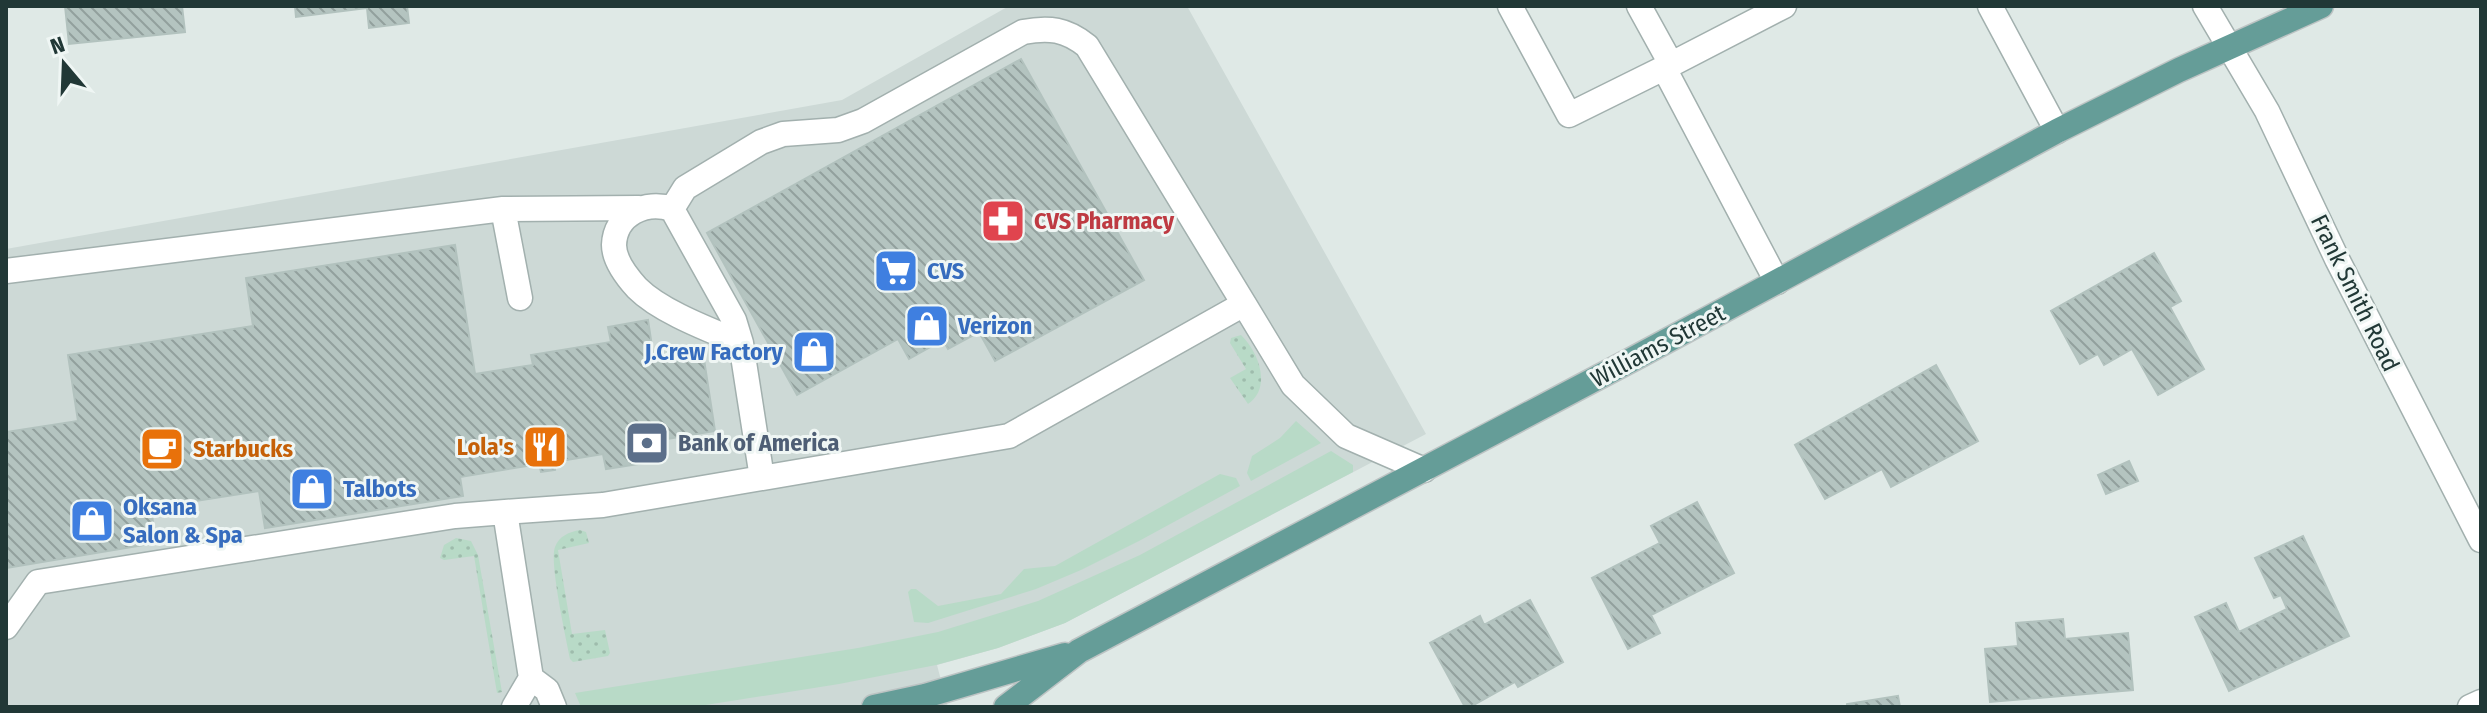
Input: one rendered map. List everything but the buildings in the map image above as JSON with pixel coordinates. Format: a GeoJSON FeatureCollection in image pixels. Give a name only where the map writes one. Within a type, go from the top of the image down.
{"type":"FeatureCollection","features":[{"type":"Feature","properties":{"kind":"main road","name":"Williams Street"},"geometry":{"type":"LineString","coordinates":[[1006,707],[1079,651],[2057,131],[2321,6]]}},
{"type":"Feature","properties":{"kind":"main road"},"geometry":{"type":"LineString","coordinates":[[874,707],[925,696],[1079,651]]}},
{"type":"Feature","properties":{"kind":"street"},"geometry":{"type":"LineString","coordinates":[[1510,6],[1569,115],[1784,6]]}},
{"type":"Feature","properties":{"kind":"street"},"geometry":{"type":"LineString","coordinates":[[1639,6],[1777,282]]}},
{"type":"Feature","properties":{"kind":"street"},"geometry":{"type":"LineString","coordinates":[[1990,6],[2057,131]]}},
{"type":"Feature","properties":{"kind":"street","name":"Frank Smith Road"},"geometry":{"type":"LineString","coordinates":[[2205,6],[2267,111],[2337,259],[2481,540]]}},
{"type":"Feature","properties":{"kind":"street"},"geometry":{"type":"LineString","coordinates":[[672,209],[685,188],[761,142],[783,134],[838,130],[863,121],[1023,32],[1048,27],[1072,34],[1087,46],[1293,385],[1346,436],[1424,470]]}},
{"type":"Feature","properties":{"kind":"street"},"geometry":{"type":"LineString","coordinates":[[6,271],[503,209],[639,208],[658,204],[672,209],[734,320],[741,343],[762,478]]}},
{"type":"Feature","properties":{"kind":"street"},"geometry":{"type":"LineString","coordinates":[[639,208],[622,220],[614,245],[621,269],[640,291],[692,323],[741,343]]}},
{"type":"Feature","properties":{"kind":"street"},"geometry":{"type":"LineString","coordinates":[[503,209],[520,298]]}},
{"type":"Feature","properties":{"kind":"street"},"geometry":{"type":"LineString","coordinates":[[6,627],[38,582],[455,516],[603,505],[1009,436],[1244,304]]}},
{"type":"Feature","properties":{"kind":"street"},"geometry":{"type":"LineString","coordinates":[[505,512],[531,678],[514,707]]}},
{"type":"Feature","properties":{"kind":"street"},"geometry":{"type":"LineString","coordinates":[[531,678],[547,690],[554,707]]}},
{"type":"Feature","properties":{"kind":"street"},"geometry":{"type":"LineString","coordinates":[[2470,707],[2481,702]]}},
{"type":"Feature","properties":{"kind":"shaded area"},"geometry":{"type":"Polygon","coordinates":[[[1009,6],[1187,6],[1426,434],[1065,623],[998,648],[937,665],[948,707],[6,707],[6,249],[842,100],[1009,6]]]}},
{"type":"Feature","properties":{"kind":"green space"},"geometry":{"type":"Polygon","coordinates":[[[1241,335],[1253,351],[1260,370],[1260,389],[1248,404],[1230,378],[1246,369],[1230,343],[1231,338],[1241,335]]]}},
{"type":"Feature","properties":{"kind":"green space"},"geometry":{"type":"Polygon","coordinates":[[[1296,421],[1321,443],[1251,481],[1247,473],[1252,456],[1280,438],[1296,421]]]}},
{"type":"Feature","properties":{"kind":"green space"},"geometry":{"type":"Polygon","coordinates":[[[1331,451],[1353,465],[1353,472],[1065,623],[998,648],[936,665],[839,684],[693,707],[581,707],[575,693],[858,648],[938,632],[1038,601],[1140,555],[1331,451]]]}},
{"type":"Feature","properties":{"kind":"green space"},"geometry":{"type":"Polygon","coordinates":[[[1220,474],[1236,478],[1240,486],[1081,570],[1036,589],[928,623],[914,622],[908,592],[911,589],[916,589],[938,606],[1001,594],[1024,569],[1055,566],[1220,474]]]}},
{"type":"Feature","properties":{"kind":"green space"},"geometry":{"type":"Polygon","coordinates":[[[580,530],[586,532],[589,543],[558,550],[572,634],[605,630],[610,653],[608,656],[573,662],[559,601],[554,555],[562,537],[580,530]]]}},
{"type":"Feature","properties":{"kind":"green space"},"geometry":{"type":"Polygon","coordinates":[[[456,538],[471,541],[478,555],[502,692],[497,693],[474,556],[440,558],[444,545],[456,538]]]}},
{"type":"Feature","properties":{"kind":"place","name":"CVS Pharmacy"},"geometry":{"type":"Point","coordinates":[1003,221]}},
{"type":"Feature","properties":{"kind":"place","name":"CVS"},"geometry":{"type":"Point","coordinates":[896,271]}},
{"type":"Feature","properties":{"kind":"place","name":"Verizon"},"geometry":{"type":"Point","coordinates":[927,326]}},
{"type":"Feature","properties":{"kind":"place","name":"J.Crew Factory"},"geometry":{"type":"Point","coordinates":[814,352]}},
{"type":"Feature","properties":{"kind":"place","name":"Bank of America"},"geometry":{"type":"Point","coordinates":[647,443]}},
{"type":"Feature","properties":{"kind":"place","name":"Lola's"},"geometry":{"type":"Point","coordinates":[545,447]}},
{"type":"Feature","properties":{"kind":"place","name":"Starbucks"},"geometry":{"type":"Point","coordinates":[162,449]}},
{"type":"Feature","properties":{"kind":"place","name":"Talbots"},"geometry":{"type":"Point","coordinates":[312,489]}},
{"type":"Feature","properties":{"kind":"place","name":"Oksana Salon & Spa"},"geometry":{"type":"Point","coordinates":[92,521]}}]}
